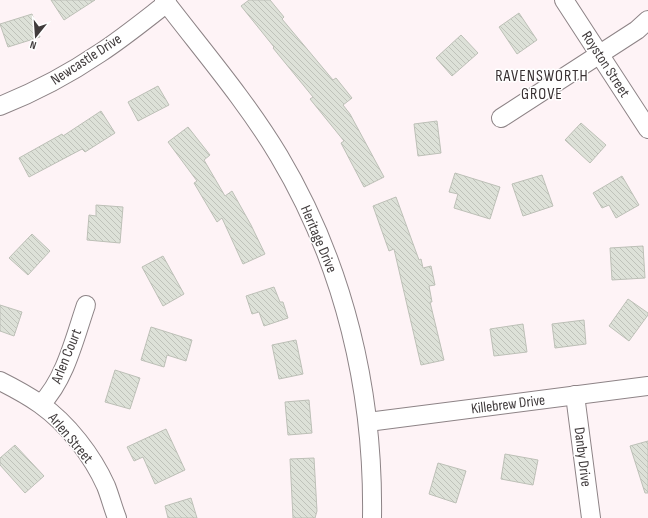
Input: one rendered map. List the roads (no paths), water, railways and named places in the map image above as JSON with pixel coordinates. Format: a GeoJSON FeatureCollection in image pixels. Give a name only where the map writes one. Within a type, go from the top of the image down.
{"type":"FeatureCollection","features":[{"type":"Feature","properties":{"kind":"street","name":"Royston Street"},"geometry":{"type":"LineString","coordinates":[[564,0],[648,129]]}},
{"type":"Feature","properties":{"kind":"street","name":"Newcastle Drive"},"geometry":{"type":"LineString","coordinates":[[0,106],[69,73],[101,53],[165,2]]}},
{"type":"Feature","properties":{"kind":"street","name":"Heritage Drive"},"geometry":{"type":"LineString","coordinates":[[165,2],[254,119],[278,155],[315,226],[335,275],[349,322],[361,371],[370,446],[372,518]]}},
{"type":"Feature","properties":{"kind":"street"},"geometry":{"type":"LineString","coordinates":[[501,118],[637,30],[648,20]]}},
{"type":"Feature","properties":{"kind":"street","name":"Arlen Court"},"geometry":{"type":"LineString","coordinates":[[41,404],[56,386],[62,373],[86,305]]}},
{"type":"Feature","properties":{"kind":"street","name":"Arlen Street"},"geometry":{"type":"LineString","coordinates":[[0,381],[41,404],[59,420],[75,438],[92,461],[106,487],[117,518]]}},
{"type":"Feature","properties":{"kind":"street","name":"Killebrew Drive"},"geometry":{"type":"LineString","coordinates":[[368,422],[648,386]]}},
{"type":"Feature","properties":{"kind":"street","name":"Danby Drive"},"geometry":{"type":"LineString","coordinates":[[575,395],[591,518]]}},
{"type":"Feature","properties":{"kind":"district","name":"RAVENSWORTH GROVE"},"geometry":{"type":"Point","coordinates":[542,84]}}]}
